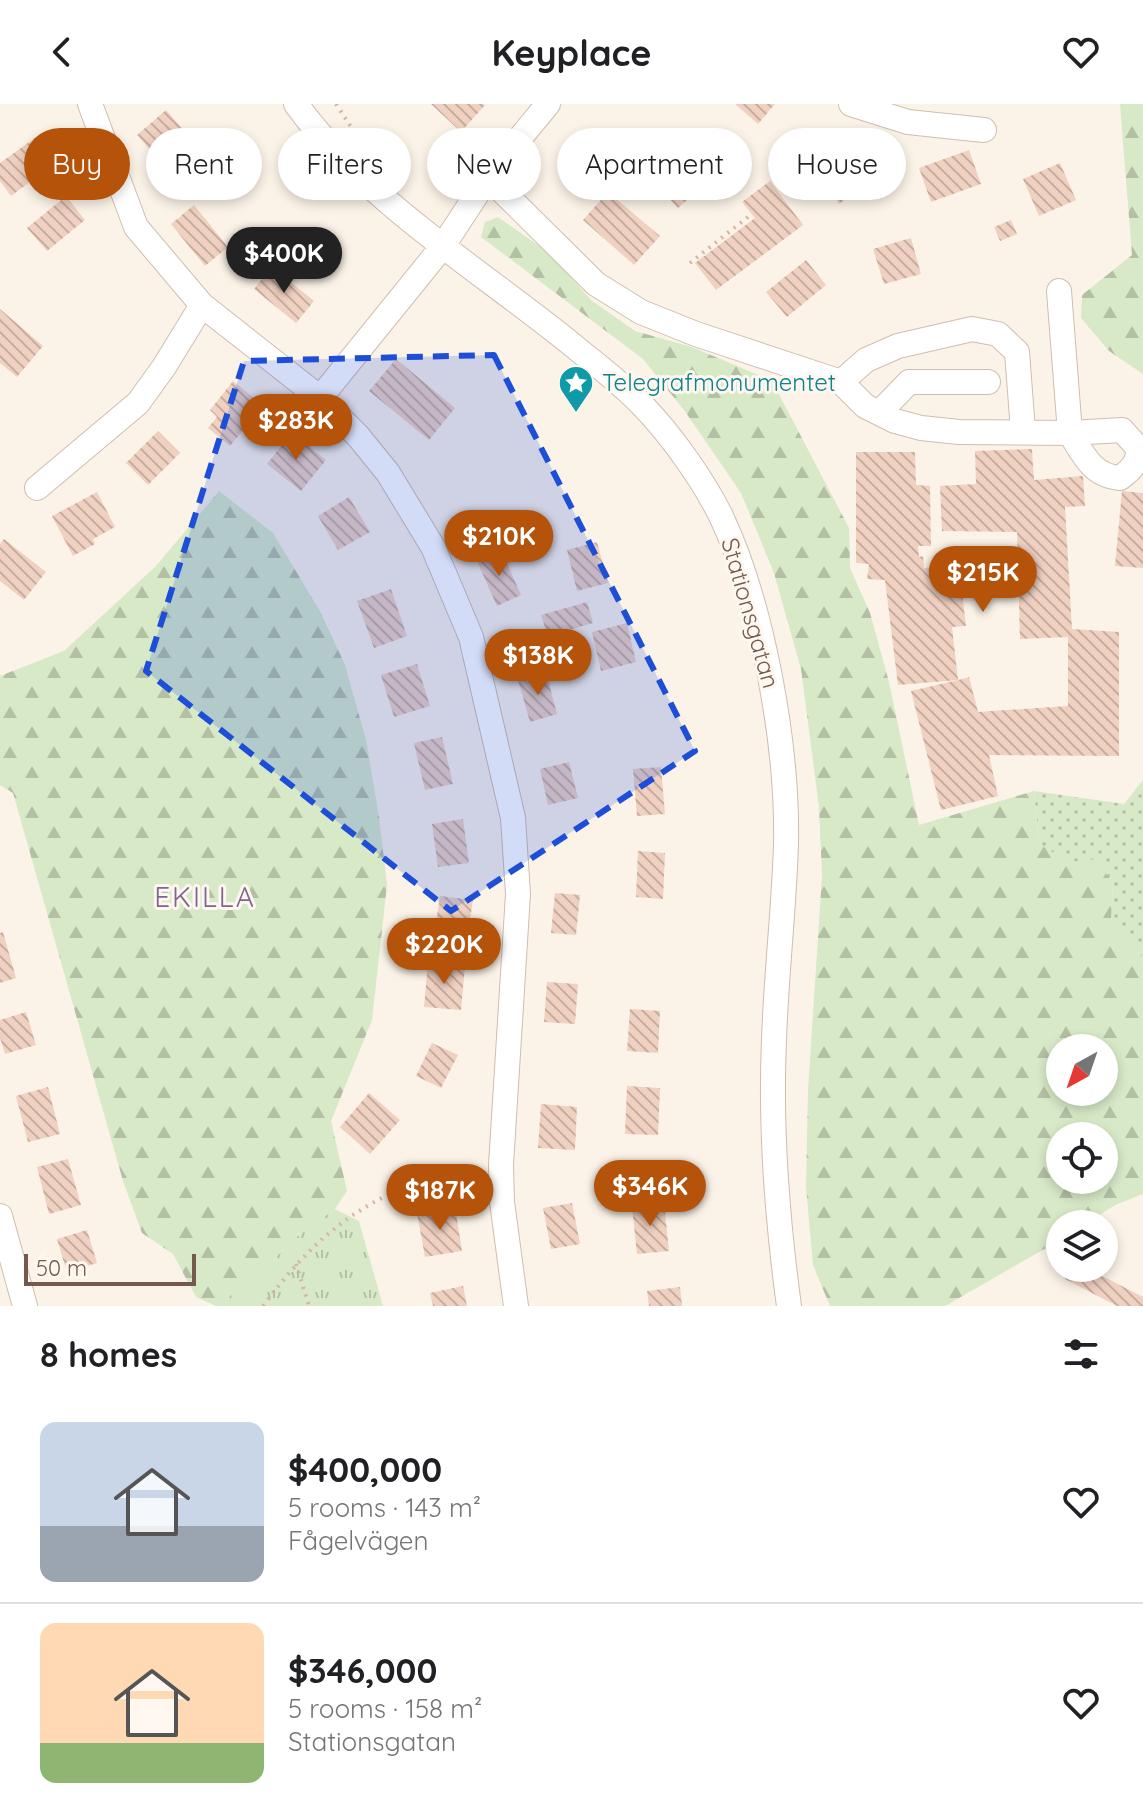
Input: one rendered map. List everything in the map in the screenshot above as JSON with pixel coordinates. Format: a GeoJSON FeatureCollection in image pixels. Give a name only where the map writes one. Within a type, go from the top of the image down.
{"type":"FeatureCollection","features":[{"type":"Feature","properties":{"kind":"street"},"geometry":{"type":"LineString","coordinates":[[90,104],[136,227],[202,305],[320,398],[358,436],[388,473],[433,547],[471,637],[513,818],[517,860],[518,894],[501,1165],[502,1202],[516,1306]]}},
{"type":"Feature","properties":{"kind":"street","name":"Stationsgatan"},"geometry":{"type":"LineString","coordinates":[[296,104],[317,133],[363,180],[443,246],[513,297],[644,407],[673,442],[720,515],[743,574],[773,693],[781,754],[786,841],[774,1040],[773,1134],[778,1229],[789,1306]]}},
{"type":"Feature","properties":{"kind":"street"},"geometry":{"type":"LineString","coordinates":[[528,128],[548,104]]}},
{"type":"Feature","properties":{"kind":"street"},"geometry":{"type":"LineString","coordinates":[[851,104],[908,122],[984,130]]}},
{"type":"Feature","properties":{"kind":"street"},"geometry":{"type":"LineString","coordinates":[[320,398],[443,246],[473,200]]}},
{"type":"Feature","properties":{"kind":"street"},"geometry":{"type":"LineString","coordinates":[[511,200],[596,284],[641,312],[696,334],[841,382],[865,406],[895,421],[921,428],[959,432],[1070,433],[1059,291]]}},
{"type":"Feature","properties":{"kind":"street"},"geometry":{"type":"LineString","coordinates":[[37,488],[138,403],[202,305]]}},
{"type":"Feature","properties":{"kind":"street"},"geometry":{"type":"LineString","coordinates":[[841,382],[866,360],[898,346],[972,329],[998,334],[1017,352],[1023,431]]}},
{"type":"Feature","properties":{"kind":"street"},"geometry":{"type":"LineString","coordinates":[[879,413],[909,382],[988,382]]}},
{"type":"Feature","properties":{"kind":"street"},"geometry":{"type":"LineString","coordinates":[[0,1216],[25,1306]]}},
{"type":"Feature","properties":{"kind":"path"},"geometry":{"type":"LineString","coordinates":[[336,104],[351,128]]}},
{"type":"Feature","properties":{"kind":"path"},"geometry":{"type":"LineString","coordinates":[[690,263],[748,217]]}},
{"type":"Feature","properties":{"kind":"path"},"geometry":{"type":"LineString","coordinates":[[263,1306],[311,1247],[365,1207],[422,1182],[501,1165]]}},
{"type":"Feature","properties":{"kind":"path"},"geometry":{"type":"LineString","coordinates":[[296,1264],[309,1306]]}},
{"type":"Feature","properties":{"kind":"highlighted area"},"geometry":{"type":"Polygon","coordinates":[[[494,355],[695,751],[451,911],[146,671],[244,361],[494,355]]]}},
{"type":"Feature","properties":{"kind":"green space"},"geometry":{"type":"Polygon","coordinates":[[[1120,104],[1143,104],[1143,374],[1109,351],[1081,318],[1082,295],[1132,255],[1120,104]]]}},
{"type":"Feature","properties":{"kind":"green space"},"geometry":{"type":"Polygon","coordinates":[[[498,217],[549,253],[591,300],[635,331],[692,347],[772,381],[849,528],[850,568],[870,613],[889,682],[919,825],[1034,791],[1039,843],[1067,862],[1096,859],[1113,884],[1111,920],[1143,958],[1143,1194],[1107,1210],[1046,1210],[1046,1248],[945,1306],[830,1306],[813,1265],[806,1187],[808,1091],[822,875],[819,807],[801,669],[774,573],[741,493],[684,410],[643,359],[481,237],[485,222],[498,217]]]}},
{"type":"Feature","properties":{"kind":"green space"},"geometry":{"type":"Polygon","coordinates":[[[219,491],[273,533],[321,613],[345,665],[366,740],[387,885],[372,1020],[331,1121],[347,1191],[335,1209],[294,1239],[255,1279],[216,1306],[196,1297],[173,1254],[142,1233],[123,1181],[13,793],[0,785],[0,676],[64,651],[156,566],[219,491]]]}},
{"type":"Feature","properties":{"kind":"green space"},"geometry":{"type":"Polygon","coordinates":[[[1143,780],[1143,958],[1111,920],[1113,884],[1067,862],[1039,843],[1034,791],[1124,804],[1143,780]]]}},
{"type":"Feature","properties":{"kind":"green space"},"geometry":{"type":"Polygon","coordinates":[[[335,1209],[359,1221],[383,1306],[216,1306],[255,1279],[294,1239],[335,1209]]]}},
{"type":"Feature","properties":{"kind":"building"},"geometry":{"type":"Polygon","coordinates":[[[431,104],[485,105],[465,128],[457,128],[431,104]]]}},
{"type":"Feature","properties":{"kind":"building"},"geometry":{"type":"Polygon","coordinates":[[[735,104],[775,104],[758,124],[735,104]]]}},
{"type":"Feature","properties":{"kind":"building"},"geometry":{"type":"Polygon","coordinates":[[[166,110],[182,128],[146,128],[146,145],[137,135],[166,110]]]}},
{"type":"Feature","properties":{"kind":"building"},"geometry":{"type":"Polygon","coordinates":[[[24,146],[24,186],[11,196],[0,181],[0,163],[24,146]]]}},
{"type":"Feature","properties":{"kind":"building"},"geometry":{"type":"Polygon","coordinates":[[[969,150],[981,184],[931,202],[919,168],[969,150]]]}},
{"type":"Feature","properties":{"kind":"building"},"geometry":{"type":"Polygon","coordinates":[[[1060,163],[1076,200],[1039,216],[1023,179],[1060,163]]]}},
{"type":"Feature","properties":{"kind":"building"},"geometry":{"type":"Polygon","coordinates":[[[768,182],[768,200],[784,200],[803,225],[716,290],[695,263],[755,218],[742,202],[752,200],[752,194],[768,182]]]}},
{"type":"Feature","properties":{"kind":"building"},"geometry":{"type":"Polygon","coordinates":[[[61,200],[69,200],[85,220],[47,251],[27,228],[61,200]]]}},
{"type":"Feature","properties":{"kind":"building"},"geometry":{"type":"Polygon","coordinates":[[[601,200],[617,200],[660,236],[634,265],[583,220],[601,200]]]}},
{"type":"Feature","properties":{"kind":"building"},"geometry":{"type":"Polygon","coordinates":[[[671,200],[687,200],[678,208],[671,200]]]}},
{"type":"Feature","properties":{"kind":"building"},"geometry":{"type":"Polygon","coordinates":[[[194,205],[228,247],[205,266],[171,224],[194,205]]]}},
{"type":"Feature","properties":{"kind":"building"},"geometry":{"type":"Polygon","coordinates":[[[1011,220],[1017,234],[1000,241],[994,227],[1011,220]]]}},
{"type":"Feature","properties":{"kind":"building"},"geometry":{"type":"Polygon","coordinates":[[[911,238],[921,274],[884,284],[873,249],[911,238]]]}},
{"type":"Feature","properties":{"kind":"building"},"geometry":{"type":"Polygon","coordinates":[[[806,260],[826,285],[787,317],[766,292],[806,260]]]}},
{"type":"Feature","properties":{"kind":"building"},"geometry":{"type":"Polygon","coordinates":[[[272,267],[314,301],[296,323],[254,289],[272,267]]]}},
{"type":"Feature","properties":{"kind":"building"},"geometry":{"type":"Polygon","coordinates":[[[0,309],[43,346],[17,377],[0,363],[0,309]]]}},
{"type":"Feature","properties":{"kind":"building"},"geometry":{"type":"Polygon","coordinates":[[[396,359],[455,408],[429,440],[369,391],[396,359]]]}},
{"type":"Feature","properties":{"kind":"building"},"geometry":{"type":"Polygon","coordinates":[[[233,381],[271,412],[258,428],[250,422],[230,446],[208,428],[217,417],[210,410],[233,381]]]}},
{"type":"Feature","properties":{"kind":"building"},"geometry":{"type":"Polygon","coordinates":[[[158,431],[180,453],[148,485],[126,463],[158,431]]]}},
{"type":"Feature","properties":{"kind":"building"},"geometry":{"type":"Polygon","coordinates":[[[292,432],[326,460],[301,491],[267,464],[292,432]]]}},
{"type":"Feature","properties":{"kind":"building"},"geometry":{"type":"Polygon","coordinates":[[[1032,449],[1034,480],[1083,476],[1085,506],[1065,507],[1072,629],[1119,632],[1119,756],[989,755],[998,796],[941,810],[911,691],[969,677],[978,712],[1068,706],[1068,637],[1020,639],[1017,532],[942,531],[940,486],[976,484],[975,451],[1032,449]]]}},
{"type":"Feature","properties":{"kind":"building"},"geometry":{"type":"Polygon","coordinates":[[[856,452],[915,452],[916,485],[930,486],[931,546],[918,546],[919,557],[923,556],[924,568],[959,566],[966,626],[952,627],[958,680],[898,685],[885,580],[867,579],[869,564],[856,563],[856,452]]]}},
{"type":"Feature","properties":{"kind":"building"},"geometry":{"type":"Polygon","coordinates":[[[1122,491],[1143,493],[1143,568],[1115,566],[1122,491]]]}},
{"type":"Feature","properties":{"kind":"building"},"geometry":{"type":"Polygon","coordinates":[[[97,492],[115,527],[93,539],[95,544],[73,556],[52,516],[97,492]]]}},
{"type":"Feature","properties":{"kind":"building"},"geometry":{"type":"Polygon","coordinates":[[[349,497],[370,532],[338,550],[318,516],[349,497]]]}},
{"type":"Feature","properties":{"kind":"building"},"geometry":{"type":"Polygon","coordinates":[[[4,539],[46,572],[24,600],[0,581],[0,544],[4,539]]]}},
{"type":"Feature","properties":{"kind":"building"},"geometry":{"type":"Polygon","coordinates":[[[597,542],[608,583],[577,591],[567,550],[597,542]]]}},
{"type":"Feature","properties":{"kind":"building"},"geometry":{"type":"Polygon","coordinates":[[[501,550],[521,595],[497,606],[477,561],[501,550]]]}},
{"type":"Feature","properties":{"kind":"building"},"geometry":{"type":"Polygon","coordinates":[[[391,589],[407,636],[374,648],[357,601],[391,589]]]}},
{"type":"Feature","properties":{"kind":"building"},"geometry":{"type":"Polygon","coordinates":[[[587,602],[593,623],[548,636],[541,615],[587,602]]]}},
{"type":"Feature","properties":{"kind":"building"},"geometry":{"type":"Polygon","coordinates":[[[627,623],[636,662],[601,671],[592,632],[627,623]]]}},
{"type":"Feature","properties":{"kind":"building"},"geometry":{"type":"Polygon","coordinates":[[[417,664],[430,706],[394,717],[381,675],[417,664]]]}},
{"type":"Feature","properties":{"kind":"building"},"geometry":{"type":"Polygon","coordinates":[[[546,672],[557,714],[530,722],[518,680],[546,672]]]}},
{"type":"Feature","properties":{"kind":"building"},"geometry":{"type":"Polygon","coordinates":[[[442,737],[453,784],[425,790],[414,743],[442,737]]]}},
{"type":"Feature","properties":{"kind":"building"},"geometry":{"type":"Polygon","coordinates":[[[569,762],[578,798],[548,805],[540,769],[569,762]]]}},
{"type":"Feature","properties":{"kind":"building"},"geometry":{"type":"Polygon","coordinates":[[[661,767],[665,814],[637,816],[633,769],[661,767]]]}},
{"type":"Feature","properties":{"kind":"building"},"geometry":{"type":"Polygon","coordinates":[[[463,819],[469,863],[438,867],[432,824],[463,819]]]}},
{"type":"Feature","properties":{"kind":"building"},"geometry":{"type":"Polygon","coordinates":[[[638,851],[665,853],[663,899],[636,897],[638,851]]]}},
{"type":"Feature","properties":{"kind":"building"},"geometry":{"type":"Polygon","coordinates":[[[555,893],[580,895],[576,935],[551,933],[555,893]]]}},
{"type":"Feature","properties":{"kind":"building"},"geometry":{"type":"Polygon","coordinates":[[[440,896],[473,900],[467,940],[434,935],[440,896]]]}},
{"type":"Feature","properties":{"kind":"building"},"geometry":{"type":"Polygon","coordinates":[[[3,932],[16,978],[0,983],[0,933],[3,932]]]}},
{"type":"Feature","properties":{"kind":"building"},"geometry":{"type":"Polygon","coordinates":[[[428,963],[465,966],[461,1010],[424,1007],[428,963]]]}},
{"type":"Feature","properties":{"kind":"building"},"geometry":{"type":"Polygon","coordinates":[[[547,982],[578,984],[575,1024],[544,1022],[547,982]]]}},
{"type":"Feature","properties":{"kind":"building"},"geometry":{"type":"Polygon","coordinates":[[[630,1009],[660,1011],[658,1053],[627,1051],[630,1009]]]}},
{"type":"Feature","properties":{"kind":"building"},"geometry":{"type":"Polygon","coordinates":[[[26,1012],[36,1045],[5,1054],[0,1038],[0,1020],[26,1012]]]}},
{"type":"Feature","properties":{"kind":"building"},"geometry":{"type":"Polygon","coordinates":[[[432,1043],[458,1055],[441,1088],[416,1076],[432,1043]]]}},
{"type":"Feature","properties":{"kind":"building"},"geometry":{"type":"Polygon","coordinates":[[[627,1086],[660,1088],[658,1135],[625,1134],[627,1086]]]}},
{"type":"Feature","properties":{"kind":"building"},"geometry":{"type":"Polygon","coordinates":[[[48,1087],[60,1134],[28,1142],[16,1096],[48,1087]]]}},
{"type":"Feature","properties":{"kind":"building"},"geometry":{"type":"Polygon","coordinates":[[[369,1093],[400,1120],[370,1154],[340,1127],[369,1093]]]}},
{"type":"Feature","properties":{"kind":"building"},"geometry":{"type":"Polygon","coordinates":[[[541,1104],[577,1107],[575,1150],[538,1148],[541,1104]]]}},
{"type":"Feature","properties":{"kind":"building"},"geometry":{"type":"Polygon","coordinates":[[[68,1159],[81,1205],[49,1214],[37,1167],[68,1159]]]}},
{"type":"Feature","properties":{"kind":"building"},"geometry":{"type":"Polygon","coordinates":[[[572,1203],[580,1244],[551,1249],[543,1208],[572,1203]]]}},
{"type":"Feature","properties":{"kind":"building"},"geometry":{"type":"Polygon","coordinates":[[[664,1203],[669,1251],[637,1254],[632,1206],[664,1203]]]}},
{"type":"Feature","properties":{"kind":"building"},"geometry":{"type":"Polygon","coordinates":[[[455,1207],[462,1251],[425,1257],[417,1213],[455,1207]]]}},
{"type":"Feature","properties":{"kind":"building"},"geometry":{"type":"Polygon","coordinates":[[[87,1230],[97,1263],[67,1272],[57,1239],[87,1230]]]}},
{"type":"Feature","properties":{"kind":"building"},"geometry":{"type":"Polygon","coordinates":[[[1071,1282],[1114,1282],[1143,1297],[1143,1306],[1117,1306],[1071,1282]]]}},
{"type":"Feature","properties":{"kind":"building"},"geometry":{"type":"Polygon","coordinates":[[[463,1286],[467,1306],[433,1306],[430,1293],[463,1286]]]}},
{"type":"Feature","properties":{"kind":"building"},"geometry":{"type":"Polygon","coordinates":[[[680,1287],[682,1306],[649,1306],[647,1291],[680,1287]]]}},
{"type":"Feature","properties":{"kind":"place","name":"Telegrafmonumentet"},"geometry":{"type":"Point","coordinates":[576,414]}},
{"type":"Feature","properties":{"kind":"district","name":"EKILLA"},"geometry":{"type":"Point","coordinates":[205,897]}}]}
